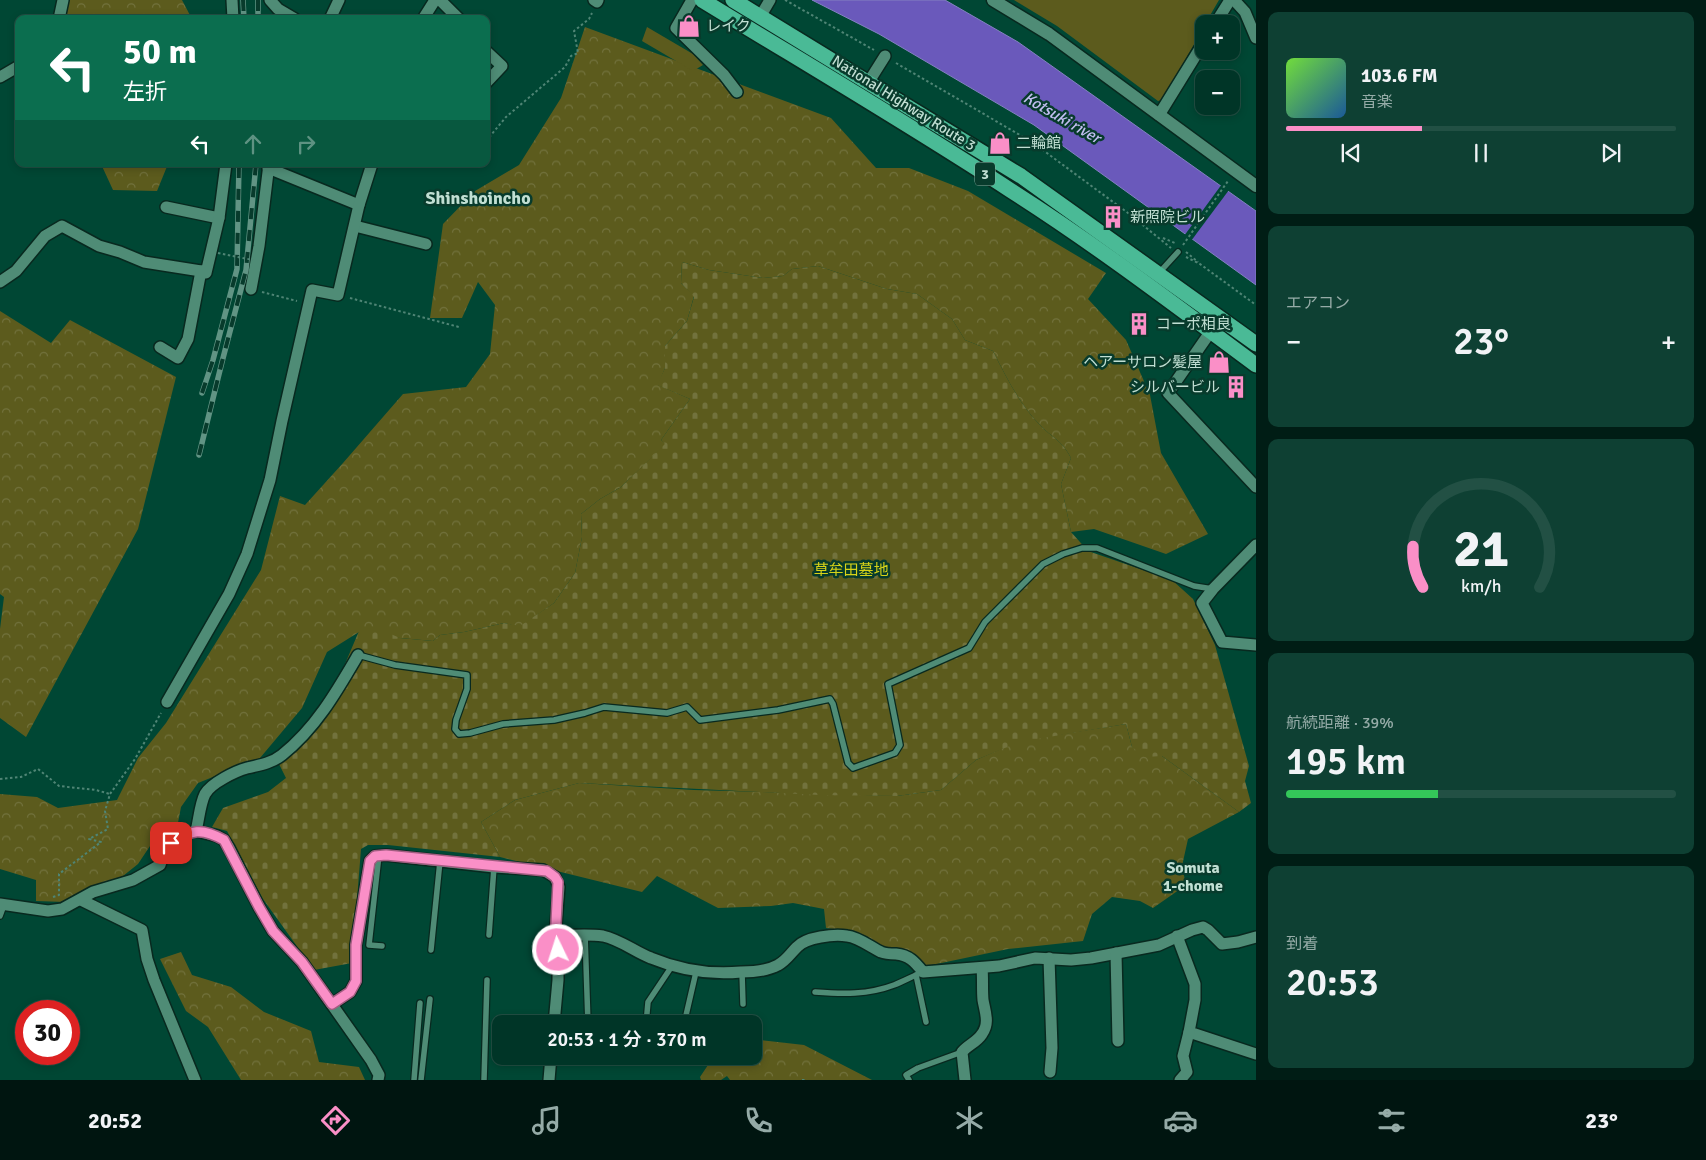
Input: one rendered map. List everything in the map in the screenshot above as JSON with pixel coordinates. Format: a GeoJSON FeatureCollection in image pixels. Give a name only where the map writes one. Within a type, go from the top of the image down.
{"type":"FeatureCollection","features":[{"type":"Feature","properties":{"kind":"highway","name":"National Highway Route 3"},"geometry":{"type":"LineString","coordinates":[[702,0],[1012,190],[1142,280],[1256,365]]}},
{"type":"Feature","properties":{"kind":"highway","name":"National Highway Route 3"},"geometry":{"type":"LineString","coordinates":[[733,0],[1021,176],[1256,344]]}},
{"type":"Feature","properties":{"kind":"street"},"geometry":{"type":"LineString","coordinates":[[60,15],[63,0]]}},
{"type":"Feature","properties":{"kind":"street"},"geometry":{"type":"LineString","coordinates":[[232,0],[233,15]]}},
{"type":"Feature","properties":{"kind":"street"},"geometry":{"type":"LineString","coordinates":[[270,0],[278,9],[288,15]]}},
{"type":"Feature","properties":{"kind":"street"},"geometry":{"type":"LineString","coordinates":[[332,15],[340,0]]}},
{"type":"Feature","properties":{"kind":"street"},"geometry":{"type":"LineString","coordinates":[[426,15],[435,0]]}},
{"type":"Feature","properties":{"kind":"street"},"geometry":{"type":"LineString","coordinates":[[440,0],[455,15]]}},
{"type":"Feature","properties":{"kind":"street"},"geometry":{"type":"LineString","coordinates":[[692,0],[676,28],[724,75],[737,92]]}},
{"type":"Feature","properties":{"kind":"street"},"geometry":{"type":"LineString","coordinates":[[760,17],[770,0]]}},
{"type":"Feature","properties":{"kind":"street"},"geometry":{"type":"LineString","coordinates":[[993,0],[1050,34],[1159,115],[1255,182]]}},
{"type":"Feature","properties":{"kind":"street"},"geometry":{"type":"LineString","coordinates":[[1221,15],[1230,0]]}},
{"type":"Feature","properties":{"kind":"street"},"geometry":{"type":"LineString","coordinates":[[1234,0],[1245,12],[1256,38]]}},
{"type":"Feature","properties":{"kind":"street"},"geometry":{"type":"LineString","coordinates":[[490,55],[502,66],[490,79]]}},
{"type":"Feature","properties":{"kind":"street"},"geometry":{"type":"LineString","coordinates":[[868,83],[885,56]]}},
{"type":"Feature","properties":{"kind":"street"},"geometry":{"type":"LineString","coordinates":[[1159,115],[1195,57]]}},
{"type":"Feature","properties":{"kind":"street"},"geometry":{"type":"LineString","coordinates":[[0,77],[15,68]]}},
{"type":"Feature","properties":{"kind":"street"},"geometry":{"type":"LineString","coordinates":[[0,282],[16,271],[45,236],[62,226],[99,246],[144,262],[206,273],[219,218],[226,167]]}},
{"type":"Feature","properties":{"kind":"street"},"geometry":{"type":"LineString","coordinates":[[251,289],[260,246],[268,167]]}},
{"type":"Feature","properties":{"kind":"street"},"geometry":{"type":"LineString","coordinates":[[270,167],[360,206]]}},
{"type":"Feature","properties":{"kind":"street"},"geometry":{"type":"LineString","coordinates":[[167,702],[229,594],[246,554],[270,480],[312,290],[338,295],[371,167]]}},
{"type":"Feature","properties":{"kind":"street"},"geometry":{"type":"LineString","coordinates":[[166,207],[219,218]]}},
{"type":"Feature","properties":{"kind":"street"},"geometry":{"type":"LineString","coordinates":[[355,226],[426,244]]}},
{"type":"Feature","properties":{"kind":"street"},"geometry":{"type":"LineString","coordinates":[[160,347],[178,358],[182,352],[188,339],[201,271]]}},
{"type":"Feature","properties":{"kind":"street"},"geometry":{"type":"LineString","coordinates":[[1211,331],[1168,393],[1256,487]]}},
{"type":"Feature","properties":{"kind":"street"},"geometry":{"type":"LineString","coordinates":[[1256,545],[1213,589],[1202,604],[1222,642],[1256,645]]}},
{"type":"Feature","properties":{"kind":"street"},"geometry":{"type":"LineString","coordinates":[[196,831],[206,793],[229,775],[244,768],[272,761],[297,742],[332,700],[358,655]]}},
{"type":"Feature","properties":{"kind":"street"},"geometry":{"type":"LineString","coordinates":[[1,908],[48,911],[62,909],[94,892],[133,880],[160,864],[164,853],[171,843],[188,833],[196,831],[217,836],[224,840],[273,931],[302,962],[371,1060],[379,1078]]}},
{"type":"Feature","properties":{"kind":"street"},"geometry":{"type":"LineString","coordinates":[[332,1004],[350,992],[356,981],[356,945],[370,861],[379,855],[543,870],[555,877],[559,887],[556,924],[558,936],[558,980],[555,1015]]}},
{"type":"Feature","properties":{"kind":"street"},"geometry":{"type":"LineString","coordinates":[[81,900],[142,930],[147,959],[195,1080]]}},
{"type":"Feature","properties":{"kind":"street"},"geometry":{"type":"LineString","coordinates":[[558,936],[585,934],[605,937],[672,966],[696,972],[723,973],[766,969],[777,966],[786,960],[806,940],[835,935],[849,936],[885,953],[900,954],[912,959],[920,974],[982,968],[1035,958],[1071,960],[1090,958],[1159,945],[1177,936],[1203,927],[1222,944],[1256,937]]}},
{"type":"Feature","properties":{"kind":"street"},"geometry":{"type":"LineString","coordinates":[[1177,936],[1195,984],[1195,1000],[1183,1056],[1187,1072],[1180,1080]]}},
{"type":"Feature","properties":{"kind":"street"},"geometry":{"type":"LineString","coordinates":[[1116,953],[1118,1041]]}},
{"type":"Feature","properties":{"kind":"street"},"geometry":{"type":"LineString","coordinates":[[1049,958],[1052,1048],[1050,1072]]}},
{"type":"Feature","properties":{"kind":"street"},"geometry":{"type":"LineString","coordinates":[[966,1080],[962,1052],[965,1048],[976,1042],[986,1027],[982,968]]}},
{"type":"Feature","properties":{"kind":"street"},"geometry":{"type":"LineString","coordinates":[[1189,1032],[1256,1054]]}},
{"type":"Feature","properties":{"kind":"street"},"geometry":{"type":"LineString","coordinates":[[549,1080],[550,1065]]}},
{"type":"Feature","properties":{"kind":"lane"},"geometry":{"type":"LineString","coordinates":[[1158,274],[1179,249]]}},
{"type":"Feature","properties":{"kind":"lane"},"geometry":{"type":"LineString","coordinates":[[358,655],[395,665],[467,675],[467,689],[456,720],[455,729],[459,734],[503,724],[554,720],[604,707],[667,713],[687,707],[700,720],[778,710],[830,698],[848,763],[854,768],[896,753],[900,745],[888,684],[969,648],[985,622],[1043,564],[1063,554],[1082,548],[1097,548],[1194,586],[1213,589]]}},
{"type":"Feature","properties":{"kind":"lane"},"geometry":{"type":"LineString","coordinates":[[379,855],[369,945],[382,946]]}},
{"type":"Feature","properties":{"kind":"lane"},"geometry":{"type":"LineString","coordinates":[[431,950],[440,861]]}},
{"type":"Feature","properties":{"kind":"lane"},"geometry":{"type":"LineString","coordinates":[[489,935],[494,867]]}},
{"type":"Feature","properties":{"kind":"lane"},"geometry":{"type":"LineString","coordinates":[[585,934],[588,1015]]}},
{"type":"Feature","properties":{"kind":"lane"},"geometry":{"type":"LineString","coordinates":[[647,1015],[648,1002],[672,966]]}},
{"type":"Feature","properties":{"kind":"lane"},"geometry":{"type":"LineString","coordinates":[[686,1015],[696,972]]}},
{"type":"Feature","properties":{"kind":"lane"},"geometry":{"type":"LineString","coordinates":[[742,972],[743,1004]]}},
{"type":"Feature","properties":{"kind":"lane"},"geometry":{"type":"LineString","coordinates":[[815,992],[863,993],[895,985],[920,974],[926,1022]]}},
{"type":"Feature","properties":{"kind":"lane"},"geometry":{"type":"LineString","coordinates":[[484,1080],[487,980]]}},
{"type":"Feature","properties":{"kind":"lane"},"geometry":{"type":"LineString","coordinates":[[421,1080],[430,999]]}},
{"type":"Feature","properties":{"kind":"lane"},"geometry":{"type":"LineString","coordinates":[[414,1080],[420,1003]]}},
{"type":"Feature","properties":{"kind":"lane"},"geometry":{"type":"LineString","coordinates":[[909,1080],[906,1074],[962,1052]]}},
{"type":"Feature","properties":{"kind":"path"},"geometry":{"type":"LineString","coordinates":[[490,135],[506,117],[565,67],[571,56],[578,53],[574,31],[589,19],[596,0]]}},
{"type":"Feature","properties":{"kind":"path"},"geometry":{"type":"LineString","coordinates":[[786,0],[1032,142],[1179,249],[1187,258],[1200,264],[1256,305]]}},
{"type":"Feature","properties":{"kind":"path"},"geometry":{"type":"LineString","coordinates":[[1179,249],[1231,177]]}},
{"type":"Feature","properties":{"kind":"path"},"geometry":{"type":"LineString","coordinates":[[218,254],[253,260]]}},
{"type":"Feature","properties":{"kind":"path"},"geometry":{"type":"LineString","coordinates":[[251,289],[308,304]]}},
{"type":"Feature","properties":{"kind":"path"},"geometry":{"type":"LineString","coordinates":[[338,295],[459,327]]}},
{"type":"Feature","properties":{"kind":"path"},"geometry":{"type":"LineString","coordinates":[[52,898],[59,895],[59,874],[101,842],[89,839],[108,829],[105,811],[110,794],[135,759],[167,702]]}},
{"type":"Feature","properties":{"kind":"path"},"geometry":{"type":"LineString","coordinates":[[0,779],[21,778],[38,769],[59,786],[96,790],[110,794]]}},
{"type":"Feature","properties":{"kind":"green space"},"geometry":{"type":"Polygon","coordinates":[[[60,0],[182,0],[190,15],[55,15],[60,0]]]}},
{"type":"Feature","properties":{"kind":"green space"},"geometry":{"type":"Polygon","coordinates":[[[1014,0],[1219,0],[1210,15],[1195,15],[1195,43],[1162,100],[1158,101],[1057,26],[1014,0]]]}},
{"type":"Feature","properties":{"kind":"green space"},"geometry":{"type":"Polygon","coordinates":[[[585,27],[831,118],[876,168],[909,168],[968,191],[1106,273],[1088,299],[1126,340],[1150,395],[1161,453],[1208,534],[1166,554],[1094,529],[1071,532],[1061,484],[1071,458],[1068,452],[1039,424],[1019,399],[993,351],[965,340],[952,319],[917,294],[887,289],[818,266],[792,269],[783,276],[763,278],[709,270],[682,262],[681,283],[694,296],[687,321],[665,346],[665,368],[658,385],[690,399],[661,440],[666,444],[621,487],[600,499],[581,514],[582,537],[575,573],[554,603],[520,627],[504,623],[440,635],[433,641],[359,632],[327,652],[302,708],[260,758],[198,783],[181,807],[177,828],[152,843],[138,864],[123,876],[65,902],[36,901],[36,880],[0,869],[0,794],[37,797],[58,808],[117,800],[138,758],[166,723],[261,570],[280,496],[305,505],[403,394],[466,387],[490,354],[495,305],[478,282],[462,318],[430,318],[443,224],[475,191],[519,165],[561,98],[585,27]]]}},
{"type":"Feature","properties":{"kind":"green space"},"geometry":{"type":"Polygon","coordinates":[[[647,27],[693,54],[703,65],[693,71],[642,41],[647,27]]]}},
{"type":"Feature","properties":{"kind":"green space"},"geometry":{"type":"Polygon","coordinates":[[[102,167],[167,167],[157,191],[113,190],[102,167]]]}},
{"type":"Feature","properties":{"kind":"green space","name":"草牟田墓地"},"geometry":{"type":"Polygon","coordinates":[[[682,262],[709,270],[763,278],[783,276],[792,269],[818,266],[887,289],[917,294],[952,319],[965,340],[993,351],[1019,399],[1039,424],[1064,447],[1071,458],[1061,484],[1071,532],[1088,551],[1172,580],[1193,599],[1215,645],[1249,766],[1245,781],[1251,803],[1239,812],[1162,756],[1145,757],[1132,747],[1126,724],[1019,742],[976,760],[941,790],[897,796],[820,795],[579,783],[515,800],[481,822],[500,857],[388,845],[368,845],[361,849],[352,963],[314,970],[263,899],[227,831],[212,827],[223,808],[268,792],[286,778],[279,764],[320,723],[359,631],[379,629],[400,638],[433,641],[440,635],[504,623],[520,626],[554,603],[575,573],[582,537],[581,514],[600,499],[621,487],[665,444],[661,440],[690,399],[657,385],[665,368],[665,346],[687,321],[694,297],[681,283],[682,262]]]}},
{"type":"Feature","properties":{"kind":"green space"},"geometry":{"type":"Polygon","coordinates":[[[0,311],[51,343],[70,320],[176,377],[138,529],[26,737],[0,718],[0,629],[4,597],[0,594],[0,311]]]}},
{"type":"Feature","properties":{"kind":"green space"},"geometry":{"type":"Polygon","coordinates":[[[1126,724],[1132,747],[1162,756],[1239,812],[1188,839],[1182,866],[1186,885],[1153,908],[1140,901],[1112,897],[1092,914],[1083,941],[1008,949],[927,966],[912,953],[878,946],[855,932],[826,928],[824,909],[793,903],[771,906],[718,908],[657,876],[642,892],[500,857],[481,822],[515,800],[579,783],[694,790],[897,796],[941,790],[976,760],[1019,741],[1126,724]]]}},
{"type":"Feature","properties":{"kind":"green space"},"geometry":{"type":"Polygon","coordinates":[[[181,952],[192,975],[231,987],[264,1012],[311,1031],[319,1062],[359,1067],[365,1080],[241,1080],[208,1027],[186,1011],[160,959],[181,952]]]}},
{"type":"Feature","properties":{"kind":"green space"},"geometry":{"type":"Polygon","coordinates":[[[762,1040],[804,1045],[872,1080],[730,1080],[727,1076],[721,1080],[701,1080],[700,1077],[708,1065],[762,1065],[762,1040]]]}},
{"type":"Feature","properties":{"kind":"water","name":"Kotsuki river"},"geometry":{"type":"Polygon","coordinates":[[[812,0],[945,0],[1018,42],[1256,211],[1256,285],[1034,125],[879,34],[812,0]]]}},
{"type":"Feature","properties":{"kind":"pier"},"geometry":{"type":"Polygon","coordinates":[[[1222,184],[1229,190],[1191,241],[1184,236],[1222,184]]]}},
{"type":"Feature","properties":{"kind":"railway"},"geometry":{"type":"LineString","coordinates":[[243,0],[244,15]]}},
{"type":"Feature","properties":{"kind":"railway"},"geometry":{"type":"LineString","coordinates":[[258,0],[258,15]]}},
{"type":"Feature","properties":{"kind":"railway"},"geometry":{"type":"LineString","coordinates":[[202,393],[213,360],[237,269],[239,167]]}},
{"type":"Feature","properties":{"kind":"railway"},"geometry":{"type":"LineString","coordinates":[[199,455],[246,270],[256,167]]}},
{"type":"Feature","properties":{"kind":"place","name":"レイク"},"geometry":{"type":"Point","coordinates":[689,26]}},
{"type":"Feature","properties":{"kind":"place","name":"二輪館"},"geometry":{"type":"Point","coordinates":[1000,143]}},
{"type":"Feature","properties":{"kind":"place","name":"新照院ビル"},"geometry":{"type":"Point","coordinates":[1113,217]}},
{"type":"Feature","properties":{"kind":"place","name":"コーポ相良"},"geometry":{"type":"Point","coordinates":[1139,324]}},
{"type":"Feature","properties":{"kind":"place","name":"ヘアーサロン髪屋"},"geometry":{"type":"Point","coordinates":[1219,362]}},
{"type":"Feature","properties":{"kind":"place","name":"シルバービル"},"geometry":{"type":"Point","coordinates":[1236,387]}},
{"type":"Feature","properties":{"kind":"district","name":"Shinshoincho"},"geometry":{"type":"Point","coordinates":[478,198]}},
{"type":"Feature","properties":{"kind":"district","name":"Somuta 1-chome"},"geometry":{"type":"Point","coordinates":[1193,877]}},
{"type":"Feature","properties":{"kind":"route"},"geometry":{"type":"LineString","coordinates":[[171,843],[188,833],[196,831],[209,833],[224,840],[273,931],[302,962],[332,1004],[350,992],[356,981],[356,945],[370,861],[379,855],[547,871],[555,877],[559,887],[556,924],[558,950]]}}]}
